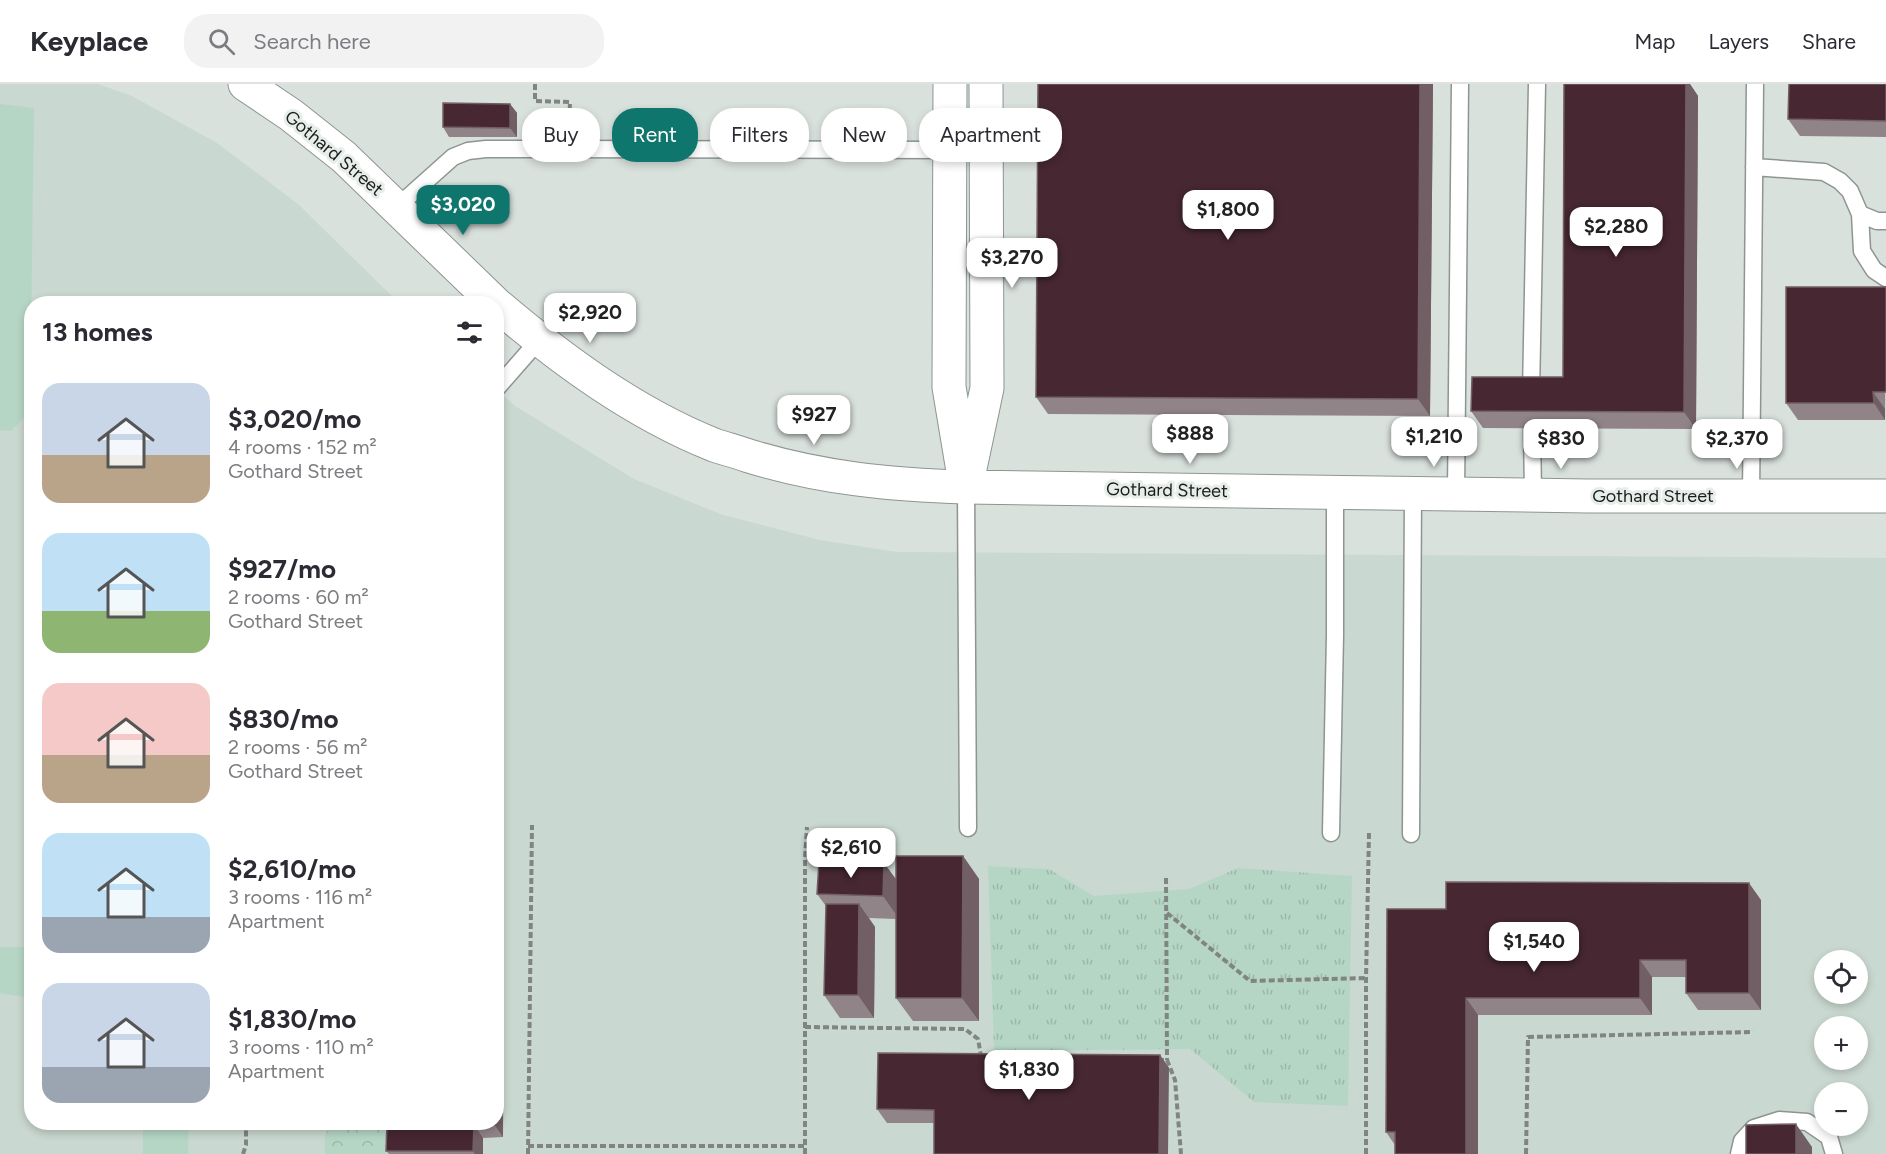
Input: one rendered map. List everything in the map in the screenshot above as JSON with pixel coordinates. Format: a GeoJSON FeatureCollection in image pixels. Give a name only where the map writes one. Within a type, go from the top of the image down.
{"type":"FeatureCollection","features":[{"type":"Feature","properties":{"kind":"street","name":"Gothard Street"},"geometry":{"type":"LineString","coordinates":[[244,84],[291,115],[344,157],[398,207],[485,296]]}},
{"type":"Feature","properties":{"kind":"street"},"geometry":{"type":"LineString","coordinates":[[950,84],[950,108]]}},
{"type":"Feature","properties":{"kind":"street"},"geometry":{"type":"LineString","coordinates":[[966,487],[987,388],[986,84]]}},
{"type":"Feature","properties":{"kind":"street"},"geometry":{"type":"LineString","coordinates":[[951,162],[949,387],[966,487]]}},
{"type":"Feature","properties":{"kind":"street","name":"Gothard Street"},"geometry":{"type":"LineString","coordinates":[[504,312],[539,340],[611,390],[658,419],[716,446],[779,465],[838,477],[906,486],[1413,494],[1886,496]]}},
{"type":"Feature","properties":{"kind":"lane"},"geometry":{"type":"LineString","coordinates":[[1456,493],[1460,84]]}},
{"type":"Feature","properties":{"kind":"lane"},"geometry":{"type":"LineString","coordinates":[[1531,394],[1538,84]]}},
{"type":"Feature","properties":{"kind":"lane"},"geometry":{"type":"LineString","coordinates":[[1751,496],[1755,84]]}},
{"type":"Feature","properties":{"kind":"lane"},"geometry":{"type":"LineString","coordinates":[[398,207],[453,157],[468,151],[522,149]]}},
{"type":"Feature","properties":{"kind":"lane"},"geometry":{"type":"LineString","coordinates":[[600,149],[919,150]]}},
{"type":"Feature","properties":{"kind":"lane"},"geometry":{"type":"LineString","coordinates":[[1754,168],[1824,172],[1840,180],[1850,191],[1860,214],[1862,251],[1874,270],[1886,278]]}},
{"type":"Feature","properties":{"kind":"lane"},"geometry":{"type":"LineString","coordinates":[[1860,214],[1877,221],[1886,221]]}},
{"type":"Feature","properties":{"kind":"lane"},"geometry":{"type":"LineString","coordinates":[[504,380],[539,340]]}},
{"type":"Feature","properties":{"kind":"lane"},"geometry":{"type":"LineString","coordinates":[[1532,428],[1533,495]]}},
{"type":"Feature","properties":{"kind":"lane"},"geometry":{"type":"LineString","coordinates":[[966,487],[968,828]]}},
{"type":"Feature","properties":{"kind":"lane"},"geometry":{"type":"LineString","coordinates":[[1330,833],[1335,635],[1335,493]]}},
{"type":"Feature","properties":{"kind":"lane"},"geometry":{"type":"LineString","coordinates":[[1411,834],[1413,494]]}},
{"type":"Feature","properties":{"kind":"lane"},"geometry":{"type":"LineString","coordinates":[[1740,1154],[1742,1141],[1754,1128],[1779,1120],[1807,1122],[1830,1137],[1834,1154]]}},
{"type":"Feature","properties":{"kind":"path"},"geometry":{"type":"LineString","coordinates":[[535,84],[535,101],[570,102],[570,108]]}},
{"type":"Feature","properties":{"kind":"path"},"geometry":{"type":"LineString","coordinates":[[528,1154],[532,825]]}},
{"type":"Feature","properties":{"kind":"path"},"geometry":{"type":"LineString","coordinates":[[804,1154],[807,827]]}},
{"type":"Feature","properties":{"kind":"path"},"geometry":{"type":"LineString","coordinates":[[1366,1154],[1366,978],[1370,833]]}},
{"type":"Feature","properties":{"kind":"path"},"geometry":{"type":"LineString","coordinates":[[1166,878],[1167,1060],[1175,1080],[1181,1154]]}},
{"type":"Feature","properties":{"kind":"path"},"geometry":{"type":"LineString","coordinates":[[1167,914],[1250,981],[1366,978]]}},
{"type":"Feature","properties":{"kind":"path"},"geometry":{"type":"LineString","coordinates":[[805,1027],[965,1029],[978,1039],[982,1061]]}},
{"type":"Feature","properties":{"kind":"path"},"geometry":{"type":"LineString","coordinates":[[1526,1154],[1528,1037],[1753,1032]]}},
{"type":"Feature","properties":{"kind":"path"},"geometry":{"type":"LineString","coordinates":[[1155,1060],[1167,1060]]}},
{"type":"Feature","properties":{"kind":"path"},"geometry":{"type":"LineString","coordinates":[[243,1154],[246,1145],[246,1130]]}},
{"type":"Feature","properties":{"kind":"path"},"geometry":{"type":"LineString","coordinates":[[528,1146],[805,1146]]}},
{"type":"Feature","properties":{"kind":"shaded area"},"geometry":{"type":"Polygon","coordinates":[[[0,84],[98,84],[132,96],[217,143],[298,204],[392,296],[24,296],[24,1130],[504,1130],[504,396],[515,406],[634,479],[723,515],[820,540],[897,552],[1886,558],[1886,1154],[0,1154],[0,84]]]}},
{"type":"Feature","properties":{"kind":"green space"},"geometry":{"type":"Polygon","coordinates":[[[0,104],[34,108],[32,296],[24,296],[24,418],[11,431],[0,430],[0,104]]]}},
{"type":"Feature","properties":{"kind":"green space"},"geometry":{"type":"Polygon","coordinates":[[[988,866],[1049,869],[1094,896],[1189,889],[1238,868],[1352,876],[1348,1106],[1254,1102],[1190,1049],[994,1051],[988,866]]]}},
{"type":"Feature","properties":{"kind":"green space"},"geometry":{"type":"Polygon","coordinates":[[[0,947],[24,947],[24,997],[0,993],[0,947]]]}},
{"type":"Feature","properties":{"kind":"green space"},"geometry":{"type":"Polygon","coordinates":[[[143,1130],[189,1130],[188,1154],[143,1154],[143,1130]]]}},
{"type":"Feature","properties":{"kind":"green space"},"geometry":{"type":"Polygon","coordinates":[[[328,1130],[384,1130],[386,1154],[325,1154],[328,1130]]]}},
{"type":"Feature","properties":{"kind":"building"},"geometry":{"type":"Polygon","coordinates":[[[1038,84],[1420,84],[1418,399],[1036,397],[1038,162],[1062,162],[1062,108],[1038,108],[1038,84]]]}},
{"type":"Feature","properties":{"kind":"building"},"geometry":{"type":"Polygon","coordinates":[[[1564,84],[1686,84],[1684,412],[1471,411],[1472,377],[1563,377],[1564,84]]]}},
{"type":"Feature","properties":{"kind":"building"},"geometry":{"type":"Polygon","coordinates":[[[1789,84],[1886,84],[1886,121],[1788,119],[1789,84]]]}},
{"type":"Feature","properties":{"kind":"building"},"geometry":{"type":"Polygon","coordinates":[[[443,103],[510,104],[510,128],[443,127],[443,103]]]}},
{"type":"Feature","properties":{"kind":"building"},"geometry":{"type":"Polygon","coordinates":[[[1786,287],[1886,287],[1886,392],[1873,392],[1874,403],[1786,403],[1786,287]]]}},
{"type":"Feature","properties":{"kind":"building"},"geometry":{"type":"Polygon","coordinates":[[[896,856],[963,856],[962,998],[896,998],[896,856]]]}},
{"type":"Feature","properties":{"kind":"building"},"geometry":{"type":"Polygon","coordinates":[[[819,861],[884,863],[883,896],[817,894],[819,861]]]}},
{"type":"Feature","properties":{"kind":"building"},"geometry":{"type":"Polygon","coordinates":[[[1446,882],[1749,883],[1749,993],[1686,993],[1686,960],[1640,960],[1640,998],[1466,998],[1466,1154],[1395,1154],[1395,1132],[1386,1132],[1387,909],[1446,909],[1446,882]]]}},
{"type":"Feature","properties":{"kind":"building"},"geometry":{"type":"Polygon","coordinates":[[[826,904],[859,904],[858,995],[824,995],[826,904]]]}},
{"type":"Feature","properties":{"kind":"building"},"geometry":{"type":"Polygon","coordinates":[[[878,1053],[1160,1055],[1159,1154],[934,1154],[934,1110],[877,1109],[878,1053]]]}},
{"type":"Feature","properties":{"kind":"building"},"geometry":{"type":"Polygon","coordinates":[[[1796,1124],[1796,1154],[1746,1154],[1746,1125],[1796,1124]]]}},
{"type":"Feature","properties":{"kind":"building"},"geometry":{"type":"Polygon","coordinates":[[[387,1130],[474,1130],[473,1151],[386,1151],[387,1130]]]}}]}
